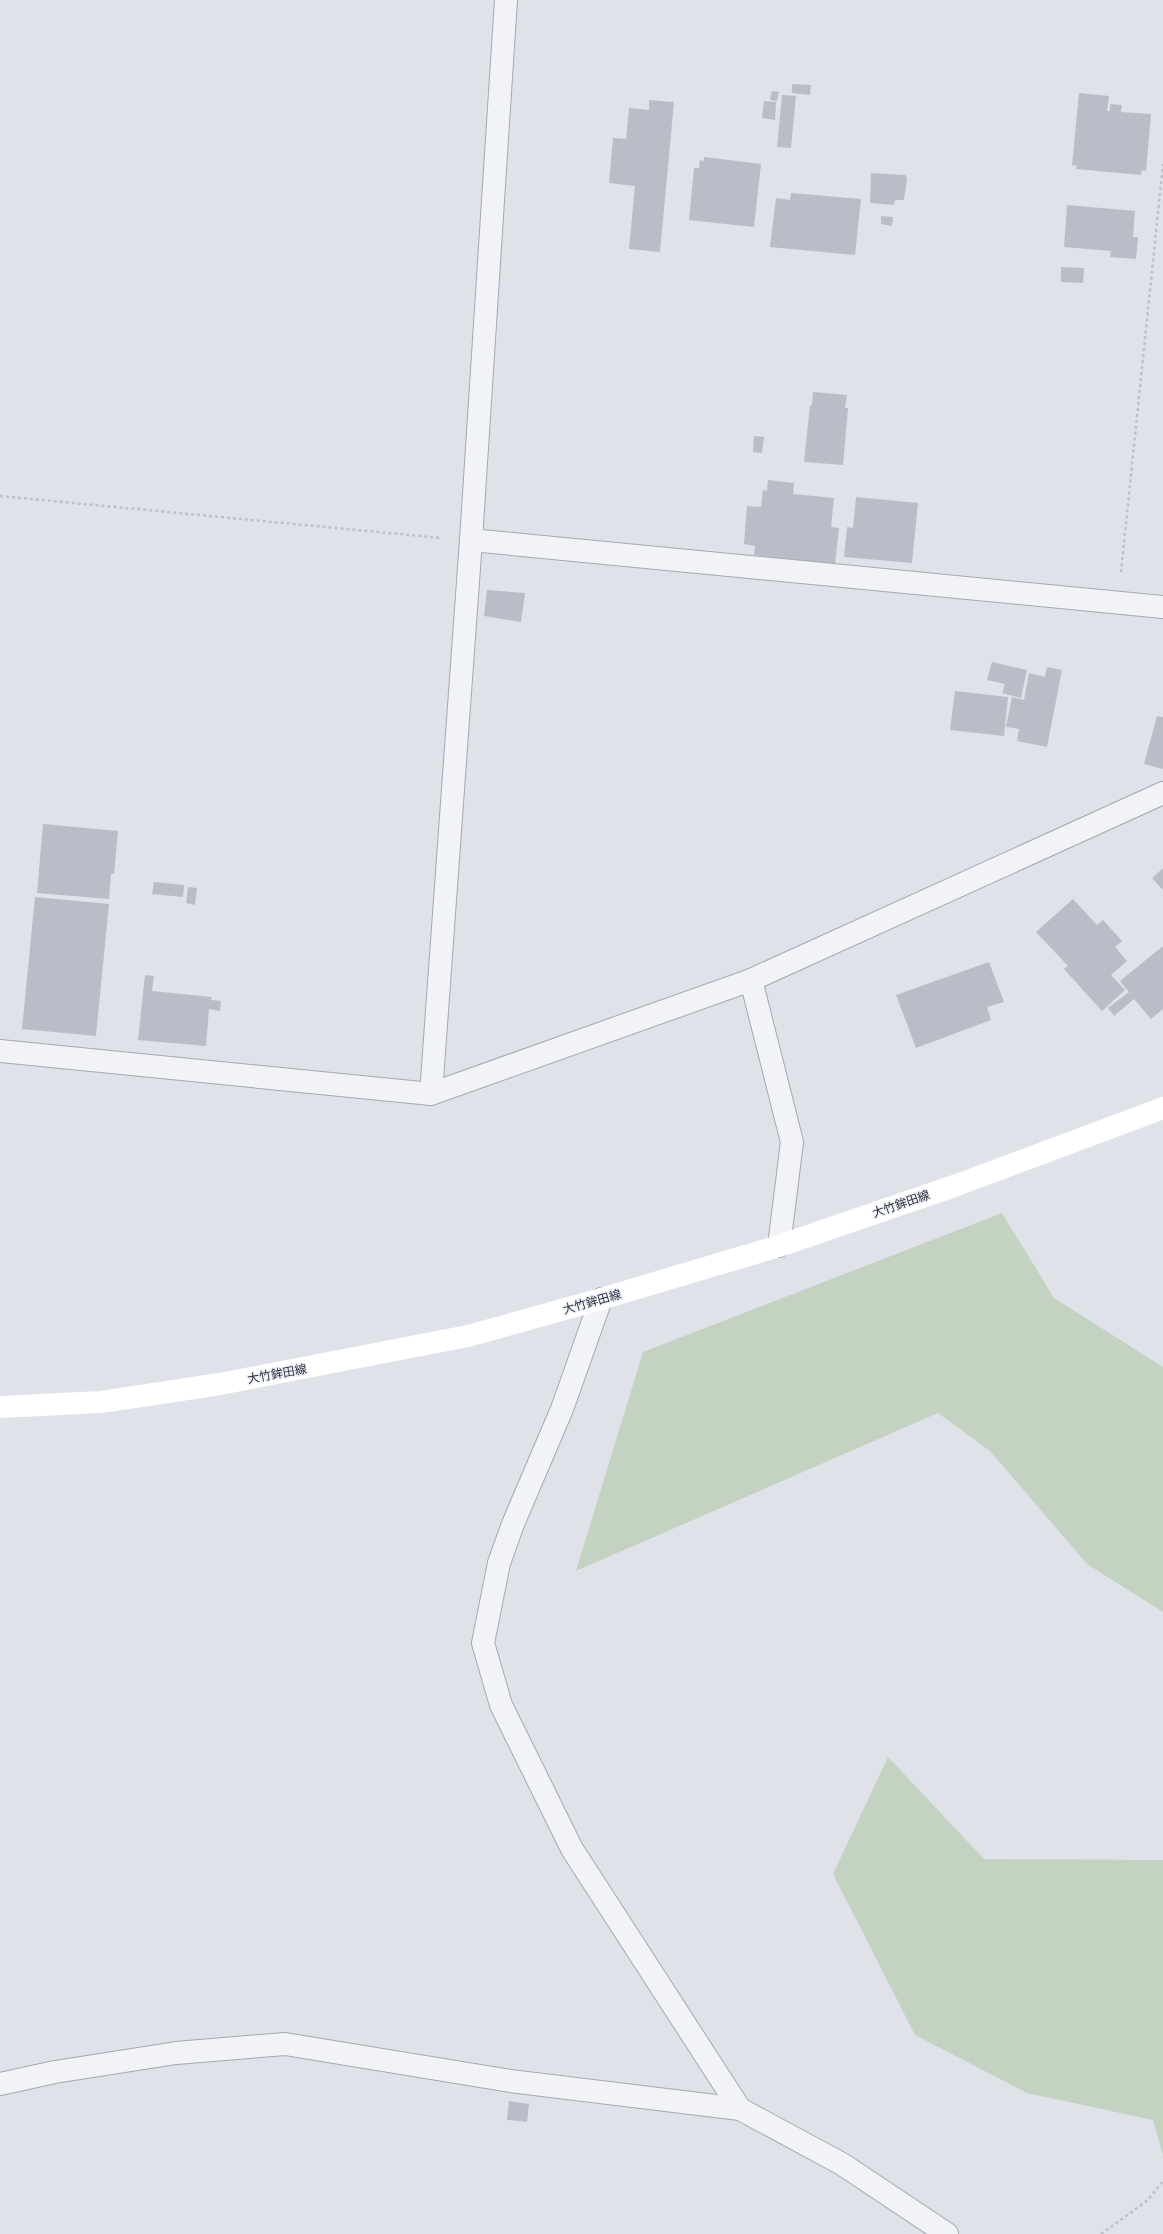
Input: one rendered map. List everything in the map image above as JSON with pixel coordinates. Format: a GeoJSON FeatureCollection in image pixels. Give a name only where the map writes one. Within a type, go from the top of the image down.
{"type":"FeatureCollection","features":[{"type":"Feature","properties":{"kind":"main road","name":"大竹鉾田線"},"geometry":{"type":"LineString","coordinates":[[0,1407],[101,1402],[220,1384],[468,1336],[601,1300],[779,1246],[957,1185],[1163,1108]]}},
{"type":"Feature","properties":{"kind":"street"},"geometry":{"type":"LineString","coordinates":[[431,1094],[471,540],[506,0]]}},
{"type":"Feature","properties":{"kind":"street"},"geometry":{"type":"LineString","coordinates":[[471,540],[1163,607]]}},
{"type":"Feature","properties":{"kind":"street"},"geometry":{"type":"LineString","coordinates":[[0,1051],[431,1094],[751,980],[1163,793]]}},
{"type":"Feature","properties":{"kind":"street"},"geometry":{"type":"LineString","coordinates":[[751,980],[792,1142],[779,1246]]}},
{"type":"Feature","properties":{"kind":"street"},"geometry":{"type":"LineString","coordinates":[[601,1300],[562,1409],[513,1524],[499,1563],[483,1643],[501,1705],[572,1849],[740,2108]]}},
{"type":"Feature","properties":{"kind":"street"},"geometry":{"type":"LineString","coordinates":[[0,2084],[55,2072],[176,2053],[285,2044],[510,2081],[740,2108],[842,2164],[947,2234]]}},
{"type":"Feature","properties":{"kind":"path"},"geometry":{"type":"LineString","coordinates":[[1118,602],[1163,164]]}},
{"type":"Feature","properties":{"kind":"path"},"geometry":{"type":"LineString","coordinates":[[0,496],[471,540]]}},
{"type":"Feature","properties":{"kind":"path"},"geometry":{"type":"LineString","coordinates":[[1101,2234],[1148,2200],[1163,2181]]}},
{"type":"Feature","properties":{"kind":"green space"},"geometry":{"type":"Polygon","coordinates":[[[1002,1213],[1054,1298],[1163,1367],[1163,1612],[1087,1564],[990,1451],[938,1413],[576,1571],[643,1352],[1002,1213]]]}},
{"type":"Feature","properties":{"kind":"green space"},"geometry":{"type":"Polygon","coordinates":[[[888,1757],[984,1859],[1163,1860],[1163,2155],[1153,2120],[1027,2093],[915,2035],[833,1874],[888,1757]]]}},
{"type":"Feature","properties":{"kind":"building"},"geometry":{"type":"Polygon","coordinates":[[[792,84],[811,85],[810,95],[792,93],[792,84]]]}},
{"type":"Feature","properties":{"kind":"building"},"geometry":{"type":"Polygon","coordinates":[[[772,91],[779,92],[777,101],[770,100],[772,91]]]}},
{"type":"Feature","properties":{"kind":"building"},"geometry":{"type":"Polygon","coordinates":[[[1079,93],[1109,96],[1107,111],[1110,111],[1110,104],[1122,105],[1121,112],[1151,114],[1146,171],[1142,170],[1141,175],[1076,169],[1077,166],[1072,165],[1079,93]]]}},
{"type":"Feature","properties":{"kind":"building"},"geometry":{"type":"Polygon","coordinates":[[[782,95],[796,96],[791,148],[777,147],[782,95]]]}},
{"type":"Feature","properties":{"kind":"building"},"geometry":{"type":"Polygon","coordinates":[[[649,100],[674,102],[660,252],[629,249],[635,186],[609,183],[613,138],[626,139],[629,108],[649,110],[649,100]]]}},
{"type":"Feature","properties":{"kind":"building"},"geometry":{"type":"Polygon","coordinates":[[[764,101],[776,102],[775,120],[762,118],[764,101]]]}},
{"type":"Feature","properties":{"kind":"building"},"geometry":{"type":"Polygon","coordinates":[[[704,157],[761,164],[754,227],[689,220],[694,168],[699,168],[700,160],[704,161],[704,157]]]}},
{"type":"Feature","properties":{"kind":"building"},"geometry":{"type":"Polygon","coordinates":[[[871,173],[905,175],[907,178],[904,200],[895,200],[894,205],[870,203],[871,173]]]}},
{"type":"Feature","properties":{"kind":"building"},"geometry":{"type":"Polygon","coordinates":[[[791,193],[861,199],[855,255],[770,247],[776,198],[790,200],[791,193]]]}},
{"type":"Feature","properties":{"kind":"building"},"geometry":{"type":"Polygon","coordinates":[[[1067,205],[1135,211],[1133,237],[1138,237],[1136,259],[1110,257],[1111,251],[1064,247],[1067,205]]]}},
{"type":"Feature","properties":{"kind":"building"},"geometry":{"type":"Polygon","coordinates":[[[881,216],[893,217],[892,226],[881,224],[881,216]]]}},
{"type":"Feature","properties":{"kind":"building"},"geometry":{"type":"Polygon","coordinates":[[[1061,267],[1084,268],[1083,283],[1061,282],[1061,267]]]}},
{"type":"Feature","properties":{"kind":"building"},"geometry":{"type":"Polygon","coordinates":[[[813,392],[847,395],[845,408],[848,408],[843,465],[804,462],[810,405],[812,405],[813,392]]]}},
{"type":"Feature","properties":{"kind":"building"},"geometry":{"type":"Polygon","coordinates":[[[754,436],[764,437],[762,453],[753,452],[754,436]]]}},
{"type":"Feature","properties":{"kind":"building"},"geometry":{"type":"Polygon","coordinates":[[[768,480],[794,483],[793,494],[834,498],[831,527],[839,528],[835,564],[754,555],[755,546],[744,544],[747,506],[761,507],[763,490],[767,491],[768,480]]]}},
{"type":"Feature","properties":{"kind":"building"},"geometry":{"type":"Polygon","coordinates":[[[856,497],[918,503],[912,563],[844,557],[847,527],[853,528],[856,497]]]}},
{"type":"Feature","properties":{"kind":"building"},"geometry":{"type":"Polygon","coordinates":[[[487,590],[525,593],[521,622],[484,616],[487,590]]]}},
{"type":"Feature","properties":{"kind":"building"},"geometry":{"type":"Polygon","coordinates":[[[992,662],[1027,670],[1021,698],[1002,693],[1005,684],[987,680],[992,662]]]}},
{"type":"Feature","properties":{"kind":"building"},"geometry":{"type":"Polygon","coordinates":[[[1047,667],[1062,670],[1047,747],[1017,741],[1019,729],[1006,727],[1012,697],[1024,700],[1029,673],[1045,677],[1047,667]]]}},
{"type":"Feature","properties":{"kind":"building"},"geometry":{"type":"Polygon","coordinates":[[[955,691],[1008,697],[1004,736],[950,730],[955,691]]]}},
{"type":"Feature","properties":{"kind":"building"},"geometry":{"type":"Polygon","coordinates":[[[1157,716],[1163,717],[1163,769],[1144,764],[1157,716]]]}},
{"type":"Feature","properties":{"kind":"building"},"geometry":{"type":"Polygon","coordinates":[[[43,824],[118,831],[114,874],[111,874],[109,899],[37,893],[43,824]]]}},
{"type":"Feature","properties":{"kind":"building"},"geometry":{"type":"Polygon","coordinates":[[[1163,868],[1163,890],[1152,878],[1163,868]]]}},
{"type":"Feature","properties":{"kind":"building"},"geometry":{"type":"Polygon","coordinates":[[[154,882],[184,885],[183,897],[152,894],[154,882]]]}},
{"type":"Feature","properties":{"kind":"building"},"geometry":{"type":"Polygon","coordinates":[[[188,887],[197,888],[195,905],[186,903],[188,887]]]}},
{"type":"Feature","properties":{"kind":"building"},"geometry":{"type":"Polygon","coordinates":[[[35,897],[109,904],[96,1036],[22,1029],[35,897]]]}},
{"type":"Feature","properties":{"kind":"building"},"geometry":{"type":"Polygon","coordinates":[[[1073,899],[1097,925],[1103,920],[1122,941],[1115,947],[1127,961],[1111,975],[1125,990],[1102,1011],[1064,969],[1068,966],[1036,932],[1073,899]]]}},
{"type":"Feature","properties":{"kind":"building"},"geometry":{"type":"Polygon","coordinates":[[[1163,946],[1163,1009],[1151,1019],[1134,999],[1114,1016],[1108,1008],[1129,992],[1120,981],[1163,946]]]}},
{"type":"Feature","properties":{"kind":"building"},"geometry":{"type":"Polygon","coordinates":[[[989,962],[1004,1002],[987,1007],[991,1020],[916,1048],[896,995],[989,962]]]}},
{"type":"Feature","properties":{"kind":"building"},"geometry":{"type":"Polygon","coordinates":[[[145,975],[154,976],[152,991],[212,997],[211,1000],[221,1001],[220,1011],[209,1009],[206,1046],[138,1040],[145,975]]]}},
{"type":"Feature","properties":{"kind":"building"},"geometry":{"type":"Polygon","coordinates":[[[509,2101],[529,2104],[527,2122],[507,2120],[509,2101]]]}}]}
